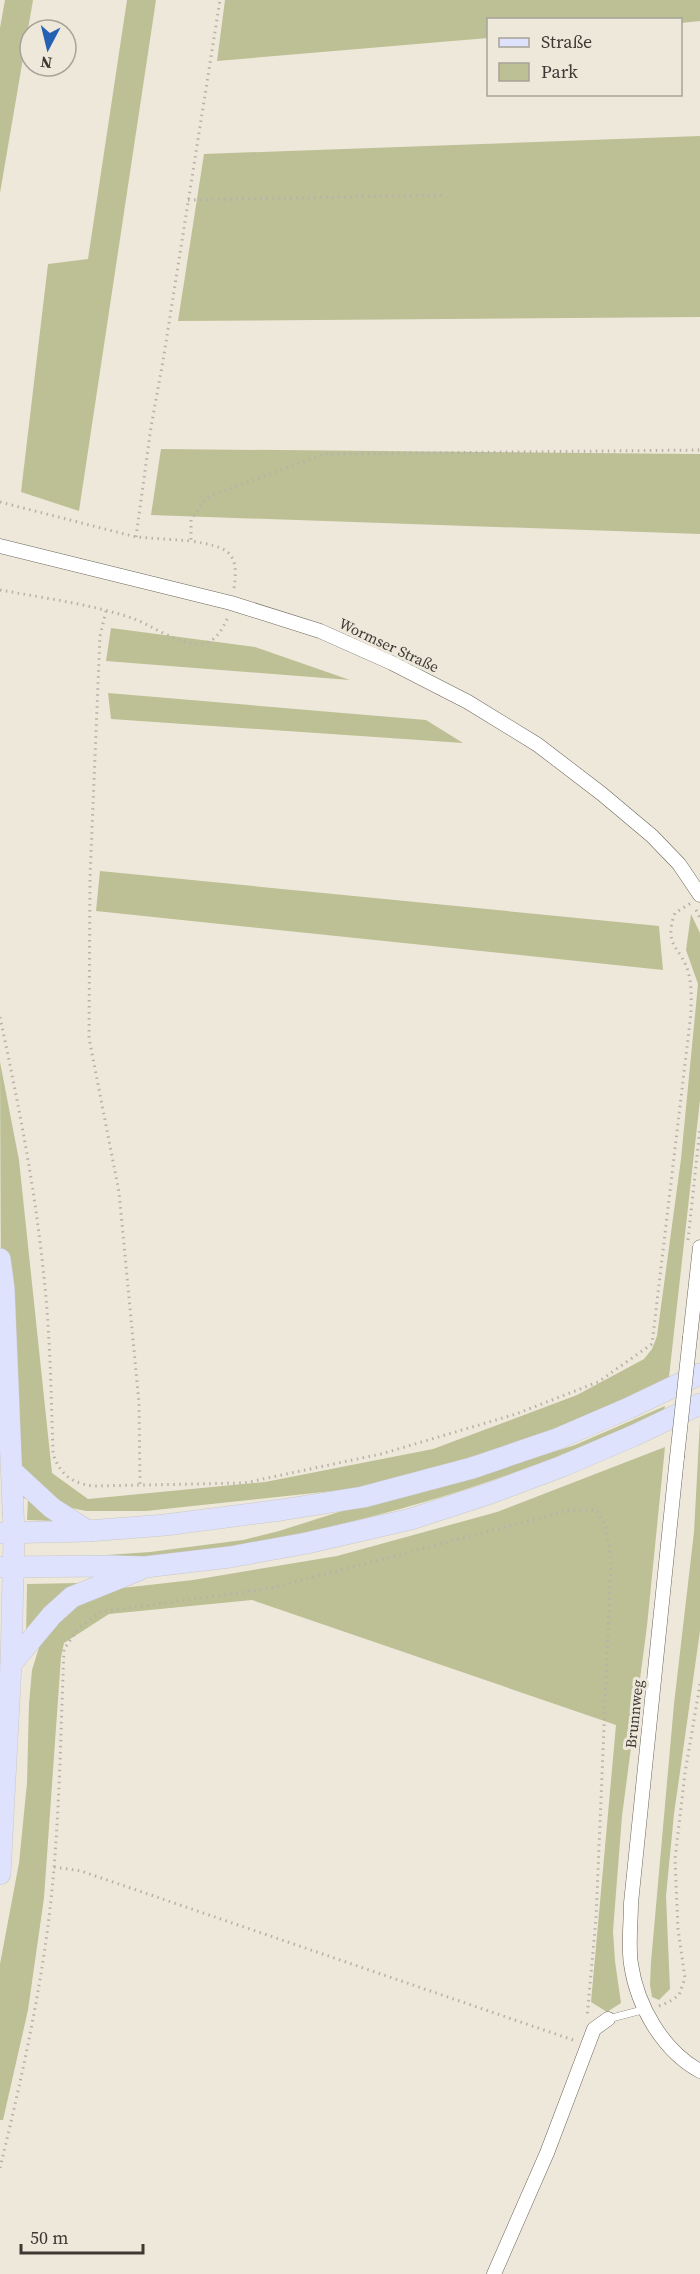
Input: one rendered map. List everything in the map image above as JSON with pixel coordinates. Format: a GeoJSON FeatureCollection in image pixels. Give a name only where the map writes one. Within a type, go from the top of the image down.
{"type":"FeatureCollection","features":[{"type":"Feature","properties":{"kind":"main road"},"geometry":{"type":"LineString","coordinates":[[0,1259],[4,1289],[13,1472],[7,1533],[11,1664],[0,1874]]}},
{"type":"Feature","properties":{"kind":"main road"},"geometry":{"type":"LineString","coordinates":[[7,1533],[88,1531],[165,1525],[363,1497],[472,1468],[557,1439],[700,1374]]}},
{"type":"Feature","properties":{"kind":"main road"},"geometry":{"type":"LineString","coordinates":[[7,1568],[145,1567],[230,1557],[307,1543],[411,1519],[563,1466],[700,1404]]}},
{"type":"Feature","properties":{"kind":"main road"},"geometry":{"type":"LineString","coordinates":[[13,1472],[52,1508],[88,1531]]}},
{"type":"Feature","properties":{"kind":"main road"},"geometry":{"type":"LineString","coordinates":[[11,1664],[52,1615],[72,1597],[145,1567]]}},
{"type":"Feature","properties":{"kind":"street","name":"Wormser Straße"},"geometry":{"type":"LineString","coordinates":[[0,546],[230,609],[320,631],[392,663],[468,702],[538,746],[602,794],[652,836],[679,864],[693,897]]}},
{"type":"Feature","properties":{"kind":"street","name":"Brunnweg"},"geometry":{"type":"LineString","coordinates":[[700,1247],[632,1903],[631,1962],[635,1981],[646,2009],[661,2038],[691,2066],[700,2071]]}},
{"type":"Feature","properties":{"kind":"street"},"geometry":{"type":"LineString","coordinates":[[494,2274],[547,2153],[594,2029],[608,2019]]}},
{"type":"Feature","properties":{"kind":"lane"},"geometry":{"type":"LineString","coordinates":[[608,2019],[646,2009]]}},
{"type":"Feature","properties":{"kind":"path"},"geometry":{"type":"LineString","coordinates":[[136,537],[151,427],[220,0]]}},
{"type":"Feature","properties":{"kind":"path"},"geometry":{"type":"LineString","coordinates":[[188,200],[445,195]]}},
{"type":"Feature","properties":{"kind":"path"},"geometry":{"type":"LineString","coordinates":[[191,541],[191,520],[207,497],[324,454],[700,450]]}},
{"type":"Feature","properties":{"kind":"path"},"geometry":{"type":"LineString","coordinates":[[0,502],[136,537],[191,541],[221,547],[234,557],[237,571],[230,609],[220,634],[211,641],[198,644],[131,618],[106,611],[0,590]]}},
{"type":"Feature","properties":{"kind":"path"},"geometry":{"type":"LineString","coordinates":[[219,613],[230,609]]}},
{"type":"Feature","properties":{"kind":"path"},"geometry":{"type":"LineString","coordinates":[[106,611],[100,636],[90,878],[89,1038],[118,1192],[139,1403],[140,1485]]}},
{"type":"Feature","properties":{"kind":"path"},"geometry":{"type":"LineString","coordinates":[[0,1017],[22,1118],[42,1258],[50,1342],[53,1454],[58,1467],[67,1477],[79,1484],[244,1482],[381,1454],[516,1414],[598,1382],[652,1344],[691,1013],[689,974],[673,944],[669,928],[675,913],[693,897],[700,918]]}},
{"type":"Feature","properties":{"kind":"path"},"geometry":{"type":"LineString","coordinates":[[0,2168],[28,2045],[44,1959],[54,1867],[64,1649],[78,1629],[100,1612],[272,1588],[570,1510],[596,1510],[605,1524],[611,1559],[596,1919],[586,2024],[594,2029]]}},
{"type":"Feature","properties":{"kind":"path"},"geometry":{"type":"LineString","coordinates":[[662,2005],[679,1995],[685,1978],[678,1929],[675,1859],[685,1773],[700,1684]]}},
{"type":"Feature","properties":{"kind":"path"},"geometry":{"type":"LineString","coordinates":[[54,1867],[93,1875],[588,2045]]}},
{"type":"Feature","properties":{"kind":"green space"},"geometry":{"type":"Polygon","coordinates":[[[5,0],[33,0],[30,18],[18,18],[20,78],[0,193],[0,28],[5,0]]]}},
{"type":"Feature","properties":{"kind":"green space"},"geometry":{"type":"Polygon","coordinates":[[[127,0],[156,0],[79,511],[21,492],[48,264],[88,259],[127,0]]]}},
{"type":"Feature","properties":{"kind":"green space"},"geometry":{"type":"Polygon","coordinates":[[[225,0],[700,0],[700,21],[682,23],[682,18],[487,18],[487,38],[217,61],[225,0]]]}},
{"type":"Feature","properties":{"kind":"green space"},"geometry":{"type":"Polygon","coordinates":[[[700,136],[700,317],[178,321],[204,154],[700,136]]]}},
{"type":"Feature","properties":{"kind":"green space"},"geometry":{"type":"Polygon","coordinates":[[[161,449],[700,454],[700,534],[151,515],[161,449]]]}},
{"type":"Feature","properties":{"kind":"green space"},"geometry":{"type":"Polygon","coordinates":[[[111,628],[255,647],[350,680],[106,661],[111,628]]]}},
{"type":"Feature","properties":{"kind":"green space"},"geometry":{"type":"Polygon","coordinates":[[[108,693],[426,720],[463,743],[111,719],[108,693]]]}},
{"type":"Feature","properties":{"kind":"green space"},"geometry":{"type":"Polygon","coordinates":[[[100,871],[659,926],[663,970],[96,911],[100,871]]]}},
{"type":"Feature","properties":{"kind":"green space"},"geometry":{"type":"Polygon","coordinates":[[[691,914],[700,933],[700,1100],[669,1377],[539,1439],[370,1487],[146,1511],[86,1511],[29,1499],[55,1521],[27,1520],[28,1499],[6,1494],[5,1517],[2,1517],[0,1062],[19,1160],[52,1473],[88,1499],[265,1482],[433,1449],[577,1395],[644,1359],[652,1349],[657,1336],[681,1159],[698,984],[686,950],[691,914]]]}},
{"type":"Feature","properties":{"kind":"green space"},"geometry":{"type":"Polygon","coordinates":[[[665,1406],[664,1411],[551,1459],[456,1492],[355,1521],[253,1543],[202,1551],[140,1558],[49,1559],[150,1552],[243,1540],[342,1511],[470,1478],[575,1445],[665,1406]]]}},
{"type":"Feature","properties":{"kind":"green space"},"geometry":{"type":"Polygon","coordinates":[[[700,1421],[700,1631],[674,1814],[666,1896],[670,1989],[659,2000],[652,1997],[651,1962],[674,1704],[694,1532],[700,1421]]]}},
{"type":"Feature","properties":{"kind":"green space"},"geometry":{"type":"Polygon","coordinates":[[[665,1447],[647,1626],[622,1816],[613,1931],[621,2003],[607,2012],[591,2002],[616,1725],[252,1600],[109,1614],[64,1643],[61,1657],[44,1898],[28,2010],[3,2120],[0,2120],[0,1964],[19,1863],[27,1783],[32,1670],[41,1641],[60,1615],[104,1590],[193,1580],[337,1556],[497,1512],[665,1447]]]}},
{"type":"Feature","properties":{"kind":"green space"},"geometry":{"type":"Polygon","coordinates":[[[78,1583],[78,1586],[26,1638],[27,1584],[78,1583]]]}}]}
